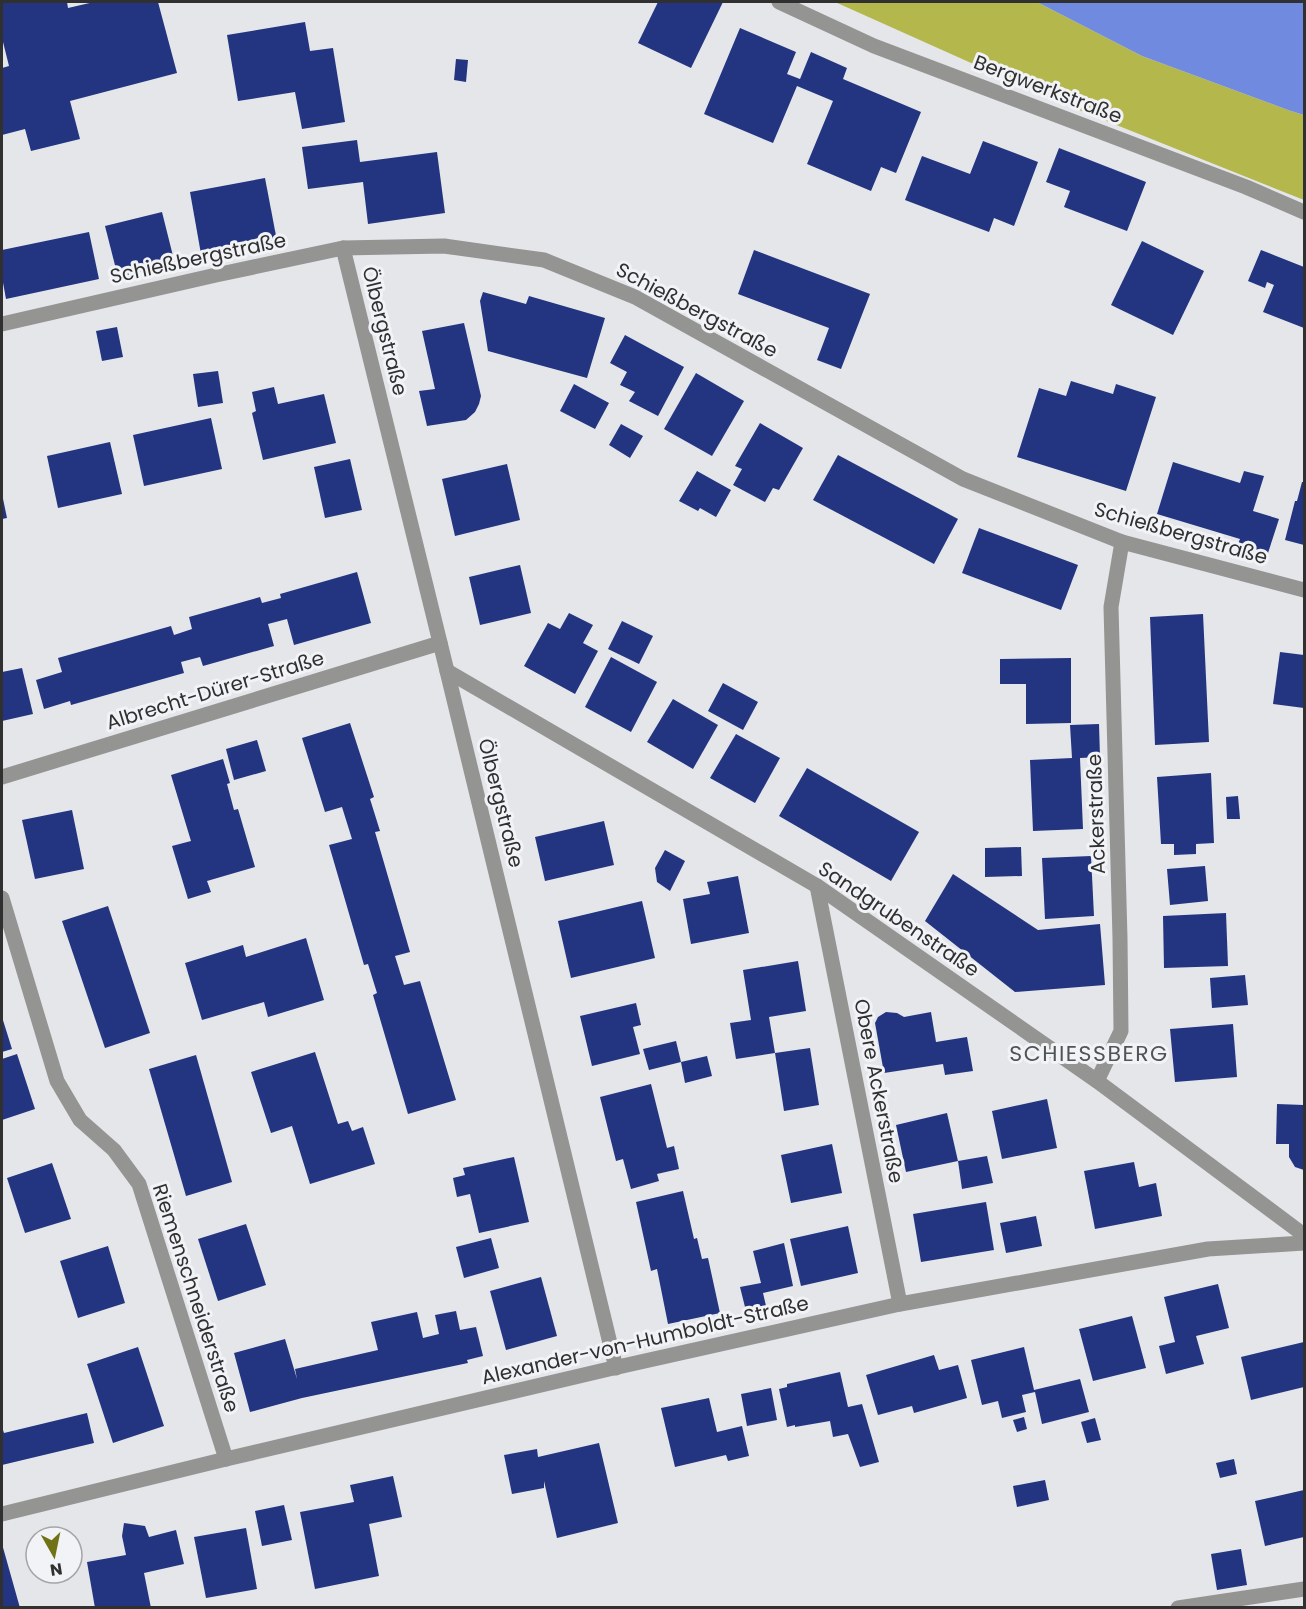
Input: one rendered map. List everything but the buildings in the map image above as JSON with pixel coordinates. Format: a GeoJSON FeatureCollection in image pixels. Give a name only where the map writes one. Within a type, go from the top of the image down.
{"type":"FeatureCollection","features":[{"type":"Feature","properties":{"kind":"street","name":"Bergwerkstraße"},"geometry":{"type":"LineString","coordinates":[[779,2],[874,46],[1246,187],[1305,212]]}},
{"type":"Feature","properties":{"kind":"street","name":"Schießbergstraße"},"geometry":{"type":"LineString","coordinates":[[2,324],[343,248],[444,246],[544,260],[635,297],[963,479],[1122,542],[1305,590]]}},
{"type":"Feature","properties":{"kind":"street","name":"Ölbergstraße"},"geometry":{"type":"LineString","coordinates":[[343,248],[616,1368]]}},
{"type":"Feature","properties":{"kind":"street","name":"Ackerstraße"},"geometry":{"type":"LineString","coordinates":[[1097,1081],[1121,1031],[1111,607],[1122,542]]}},
{"type":"Feature","properties":{"kind":"street","name":"Albrecht-Dürer-Straße"},"geometry":{"type":"LineString","coordinates":[[2,777],[440,644]]}},
{"type":"Feature","properties":{"kind":"street","name":"Sandgrubenstraße"},"geometry":{"type":"LineString","coordinates":[[447,671],[817,886],[1097,1081],[1305,1235]]}},
{"type":"Feature","properties":{"kind":"street","name":"Obere Ackerstraße"},"geometry":{"type":"LineString","coordinates":[[817,886],[900,1304]]}},
{"type":"Feature","properties":{"kind":"street","name":"Riemenschneiderstraße"},"geometry":{"type":"LineString","coordinates":[[2,898],[57,1082],[80,1120],[114,1150],[139,1185],[226,1459]]}},
{"type":"Feature","properties":{"kind":"street","name":"Alexander-von-Humboldt-Straße"},"geometry":{"type":"LineString","coordinates":[[2,1514],[226,1459],[900,1304],[1208,1250],[1305,1243]]}},
{"type":"Feature","properties":{"kind":"street"},"geometry":{"type":"LineString","coordinates":[[1178,1608],[1305,1589]]}},
{"type":"Feature","properties":{"kind":"shaded area"},"geometry":{"type":"Polygon","coordinates":[[[835,2],[1037,2],[1142,56],[1304,115],[1304,200],[1049,98],[835,2]]]}},
{"type":"Feature","properties":{"kind":"water"},"geometry":{"type":"Polygon","coordinates":[[[1037,2],[1304,2],[1304,115],[1142,56],[1037,2]]]}},
{"type":"Feature","properties":{"kind":"district","name":"SCHIESSBERG"},"geometry":{"type":"Point","coordinates":[1089,1053]}}]}
